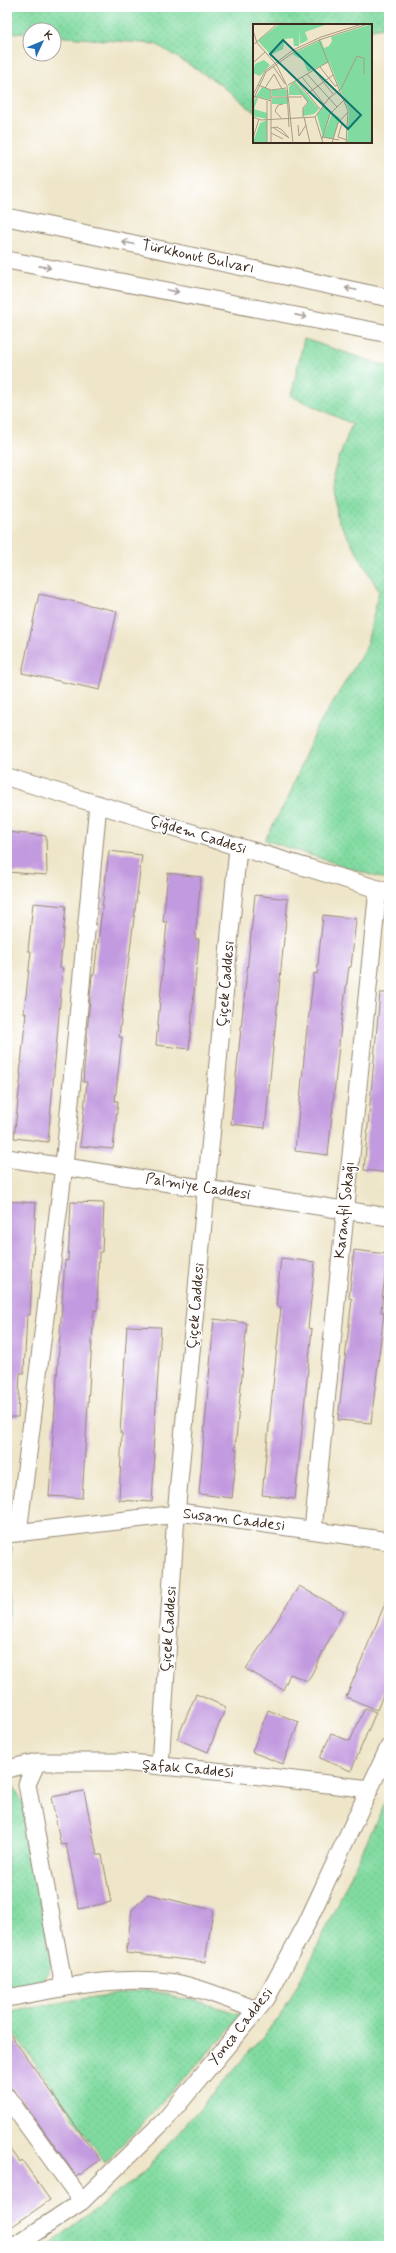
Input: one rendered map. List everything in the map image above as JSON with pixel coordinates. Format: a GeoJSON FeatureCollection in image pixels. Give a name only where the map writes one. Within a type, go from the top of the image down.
{"type":"FeatureCollection","features":[{"type":"Feature","properties":{"kind":"street","name":"Türkkonut Bulvarı"},"geometry":{"type":"LineString","coordinates":[[7,218],[389,298]]}},
{"type":"Feature","properties":{"kind":"street"},"geometry":{"type":"LineString","coordinates":[[7,260],[389,334]]}},
{"type":"Feature","properties":{"kind":"street","name":"Çiğdem Caddesi"},"geometry":{"type":"LineString","coordinates":[[7,777],[384,891]]}},
{"type":"Feature","properties":{"kind":"street"},"geometry":{"type":"LineString","coordinates":[[12,1533],[64,1166],[98,804]]}},
{"type":"Feature","properties":{"kind":"street","name":"Çiçek Caddesi"},"geometry":{"type":"LineString","coordinates":[[160,1766],[176,1514],[238,847]]}},
{"type":"Feature","properties":{"kind":"street","name":"Karanfil Sokağı"},"geometry":{"type":"LineString","coordinates":[[313,1530],[345,1210],[384,891]]}},
{"type":"Feature","properties":{"kind":"street","name":"Palmiye Caddesi"},"geometry":{"type":"LineString","coordinates":[[7,1158],[389,1217]]}},
{"type":"Feature","properties":{"kind":"street","name":"Susam Caddesi"},"geometry":{"type":"LineString","coordinates":[[12,1533],[186,1513],[389,1541]]}},
{"type":"Feature","properties":{"kind":"street","name":"Yonca Caddesi"},"geometry":{"type":"LineString","coordinates":[[14,2246],[82,2201],[165,2120],[266,1999],[307,1923],[389,1747]]}},
{"type":"Feature","properties":{"kind":"street"},"geometry":{"type":"LineString","coordinates":[[37,1762],[26,1784],[64,1987]]}},
{"type":"Feature","properties":{"kind":"street","name":"Şafak Caddesi"},"geometry":{"type":"LineString","coordinates":[[7,1769],[37,1762],[120,1762],[370,1789]]}},
{"type":"Feature","properties":{"kind":"street"},"geometry":{"type":"LineString","coordinates":[[7,1998],[64,1987],[127,1980],[177,1984],[257,2010]]}},
{"type":"Feature","properties":{"kind":"street"},"geometry":{"type":"LineString","coordinates":[[7,2097],[82,2201]]}},
{"type":"Feature","properties":{"kind":"green space"},"geometry":{"type":"Polygon","coordinates":[[[7,7],[389,7],[389,26],[372,29],[372,24],[253,24],[253,111],[220,84],[156,44],[62,37],[62,22],[22,22],[22,33],[7,32],[7,7]]]}},
{"type":"Feature","properties":{"kind":"green space"},"geometry":{"type":"Polygon","coordinates":[[[304,339],[389,367],[389,881],[265,840],[290,794],[314,733],[366,648],[379,591],[337,518],[334,471],[352,424],[291,396],[304,339]]]}},
{"type":"Feature","properties":{"kind":"green space"},"geometry":{"type":"Polygon","coordinates":[[[12,1547],[7,1634],[7,1548],[12,1547]]]}},
{"type":"Feature","properties":{"kind":"green space"},"geometry":{"type":"Polygon","coordinates":[[[7,1785],[13,1785],[22,1801],[52,1965],[42,1981],[7,1990],[7,1785]]]}},
{"type":"Feature","properties":{"kind":"green space"},"geometry":{"type":"Polygon","coordinates":[[[389,1794],[389,2246],[47,2246],[143,2173],[279,2018],[311,1960],[389,1794]]]}},
{"type":"Feature","properties":{"kind":"green space"},"geometry":{"type":"Polygon","coordinates":[[[147,1990],[201,2002],[243,2015],[105,2163],[7,2023],[7,2013],[73,2000],[147,1990]]]}},
{"type":"Feature","properties":{"kind":"building"},"geometry":{"type":"Polygon","coordinates":[[[39,594],[117,611],[100,690],[22,673],[39,594]]]}},
{"type":"Feature","properties":{"kind":"building"},"geometry":{"type":"Polygon","coordinates":[[[7,832],[46,836],[47,875],[7,872],[7,832]]]}},
{"type":"Feature","properties":{"kind":"building"},"geometry":{"type":"Polygon","coordinates":[[[109,851],[142,855],[119,1037],[122,1037],[115,1101],[118,1101],[113,1149],[80,1146],[87,1082],[83,1082],[92,975],[94,975],[109,851]]]}},
{"type":"Feature","properties":{"kind":"building"},"geometry":{"type":"Polygon","coordinates":[[[168,873],[201,877],[195,939],[199,939],[189,1049],[156,1045],[167,922],[163,922],[168,873]]]}},
{"type":"Feature","properties":{"kind":"building"},"geometry":{"type":"Polygon","coordinates":[[[255,895],[288,899],[265,1128],[231,1124],[255,895]]]}},
{"type":"Feature","properties":{"kind":"building"},"geometry":{"type":"Polygon","coordinates":[[[33,903],[66,906],[60,968],[63,968],[48,1142],[14,1138],[26,1013],[24,1013],[31,951],[28,951],[33,903]]]}},
{"type":"Feature","properties":{"kind":"building"},"geometry":{"type":"Polygon","coordinates":[[[323,915],[356,919],[351,967],[349,967],[341,1025],[328,1155],[295,1151],[306,1038],[314,973],[317,974],[323,915]]]}},
{"type":"Feature","properties":{"kind":"building"},"geometry":{"type":"Polygon","coordinates":[[[380,993],[389,993],[389,1173],[364,1170],[380,993]]]}},
{"type":"Feature","properties":{"kind":"building"},"geometry":{"type":"Polygon","coordinates":[[[7,1201],[36,1203],[30,1315],[27,1315],[24,1373],[20,1373],[18,1417],[7,1417],[7,1201]]]}},
{"type":"Feature","properties":{"kind":"building"},"geometry":{"type":"Polygon","coordinates":[[[71,1202],[104,1203],[102,1252],[99,1252],[97,1311],[94,1310],[82,1498],[49,1496],[65,1260],[68,1261],[71,1202]]]}},
{"type":"Feature","properties":{"kind":"building"},"geometry":{"type":"Polygon","coordinates":[[[354,1250],[387,1254],[381,1312],[384,1312],[371,1423],[338,1420],[352,1299],[349,1298],[354,1250]]]}},
{"type":"Feature","properties":{"kind":"building"},"geometry":{"type":"Polygon","coordinates":[[[281,1258],[315,1262],[308,1328],[312,1329],[295,1499],[262,1495],[281,1307],[276,1306],[281,1258]]]}},
{"type":"Feature","properties":{"kind":"building"},"geometry":{"type":"Polygon","coordinates":[[[214,1319],[247,1323],[232,1498],[199,1494],[214,1319]]]}},
{"type":"Feature","properties":{"kind":"building"},"geometry":{"type":"Polygon","coordinates":[[[127,1326],[161,1327],[153,1453],[155,1454],[152,1502],[119,1500],[122,1433],[120,1433],[127,1326]]]}},
{"type":"Feature","properties":{"kind":"building"},"geometry":{"type":"Polygon","coordinates":[[[299,1586],[344,1611],[308,1681],[290,1674],[283,1690],[246,1669],[299,1586]]]}},
{"type":"Feature","properties":{"kind":"building"},"geometry":{"type":"Polygon","coordinates":[[[389,1594],[389,1680],[377,1710],[346,1697],[389,1594]]]}},
{"type":"Feature","properties":{"kind":"building"},"geometry":{"type":"Polygon","coordinates":[[[196,1694],[226,1707],[208,1752],[177,1739],[196,1694]]]}},
{"type":"Feature","properties":{"kind":"building"},"geometry":{"type":"Polygon","coordinates":[[[365,1708],[376,1712],[351,1771],[320,1758],[331,1734],[350,1741],[365,1708]]]}},
{"type":"Feature","properties":{"kind":"building"},"geometry":{"type":"Polygon","coordinates":[[[268,1710],[299,1722],[283,1764],[252,1752],[268,1710]]]}},
{"type":"Feature","properties":{"kind":"building"},"geometry":{"type":"Polygon","coordinates":[[[84,1791],[97,1855],[102,1855],[111,1902],[79,1909],[66,1844],[61,1845],[51,1797],[84,1791]]]}},
{"type":"Feature","properties":{"kind":"building"},"geometry":{"type":"Polygon","coordinates":[[[148,1894],[213,1910],[205,1962],[126,1953],[132,1910],[148,1894]]]}},
{"type":"Feature","properties":{"kind":"building"},"geometry":{"type":"Polygon","coordinates":[[[7,2030],[100,2160],[77,2177],[15,2091],[7,2086],[7,2030]]]}},
{"type":"Feature","properties":{"kind":"building"},"geometry":{"type":"Polygon","coordinates":[[[7,2144],[20,2162],[22,2160],[50,2200],[7,2230],[7,2144]]]}}]}
